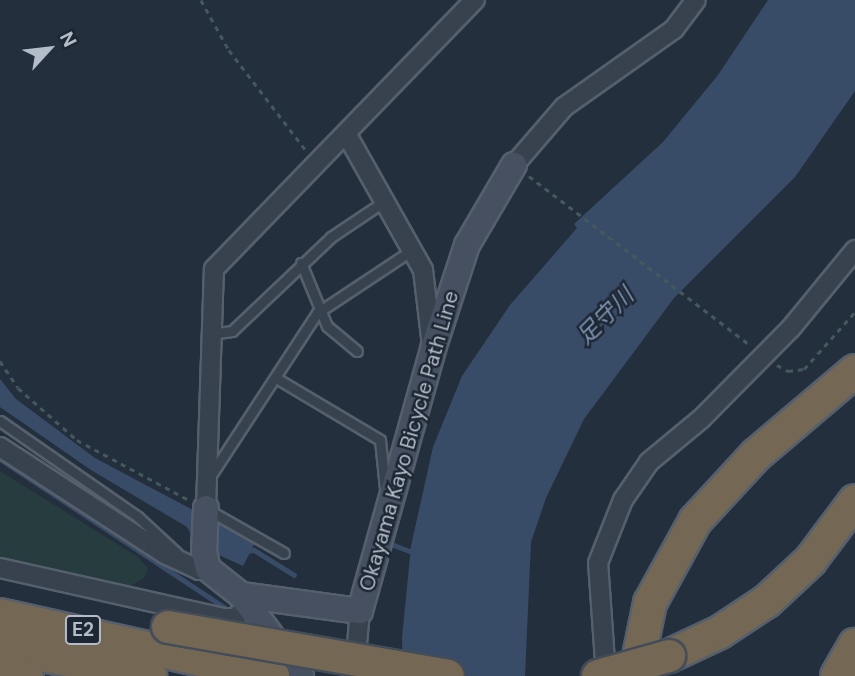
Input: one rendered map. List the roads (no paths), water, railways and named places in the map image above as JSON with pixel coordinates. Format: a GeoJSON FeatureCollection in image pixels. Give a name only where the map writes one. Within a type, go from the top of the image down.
{"type":"FeatureCollection","features":[{"type":"Feature","properties":{"kind":"highway"},"geometry":{"type":"LineString","coordinates":[[635,676],[650,603],[695,521],[756,455],[855,370]]}},
{"type":"Feature","properties":{"kind":"highway"},"geometry":{"type":"LineString","coordinates":[[598,676],[669,656],[720,632],[766,601],[810,561],[855,501]]}},
{"type":"Feature","properties":{"kind":"highway"},"geometry":{"type":"LineString","coordinates":[[0,603],[161,651],[448,676]]}},
{"type":"Feature","properties":{"kind":"highway","name":"E2"},"geometry":{"type":"LineString","coordinates":[[0,615],[273,676]]}},
{"type":"Feature","properties":{"kind":"highway"},"geometry":{"type":"LineString","coordinates":[[837,676],[855,645]]}},
{"type":"Feature","properties":{"kind":"highway","name":"E2"},"geometry":{"type":"LineString","coordinates":[[0,646],[161,651]]}},
{"type":"Feature","properties":{"kind":"highway"},"geometry":{"type":"LineString","coordinates":[[0,668],[27,676]]}},
{"type":"Feature","properties":{"kind":"main road","name":"Okayama Kayo Bicycle Path Line"},"geometry":{"type":"LineString","coordinates":[[237,609],[360,611],[389,498],[467,245],[517,167]]}},
{"type":"Feature","properties":{"kind":"main road"},"geometry":{"type":"LineString","coordinates":[[206,511],[200,562],[237,609],[301,676]]}},
{"type":"Feature","properties":{"kind":"street"},"geometry":{"type":"LineString","coordinates":[[206,511],[214,269],[347,135],[475,0]]}},
{"type":"Feature","properties":{"kind":"street"},"geometry":{"type":"LineString","coordinates":[[517,167],[564,107],[674,29],[696,0]]}},
{"type":"Feature","properties":{"kind":"street"},"geometry":{"type":"LineString","coordinates":[[347,135],[423,270],[433,349]]}},
{"type":"Feature","properties":{"kind":"street"},"geometry":{"type":"LineString","coordinates":[[606,676],[598,563],[623,500],[649,462],[764,355],[855,250]]}},
{"type":"Feature","properties":{"kind":"street"},"geometry":{"type":"LineString","coordinates":[[0,447],[200,562]]}},
{"type":"Feature","properties":{"kind":"street"},"geometry":{"type":"LineString","coordinates":[[0,568],[237,609]]}},
{"type":"Feature","properties":{"kind":"street"},"geometry":{"type":"LineString","coordinates":[[354,676],[360,611]]}},
{"type":"Feature","properties":{"kind":"lane"},"geometry":{"type":"LineString","coordinates":[[211,334],[232,331],[301,263],[383,202]]}},
{"type":"Feature","properties":{"kind":"lane"},"geometry":{"type":"LineString","coordinates":[[207,480],[218,470],[319,312],[413,248]]}},
{"type":"Feature","properties":{"kind":"lane"},"geometry":{"type":"LineString","coordinates":[[301,263],[327,326],[357,351]]}},
{"type":"Feature","properties":{"kind":"lane"},"geometry":{"type":"LineString","coordinates":[[276,378],[380,440],[389,498]]}},
{"type":"Feature","properties":{"kind":"lane"},"geometry":{"type":"LineString","coordinates":[[0,421],[200,562]]}},
{"type":"Feature","properties":{"kind":"lane"},"geometry":{"type":"LineString","coordinates":[[206,511],[284,554]]}},
{"type":"Feature","properties":{"kind":"water","name":"足守川"},"geometry":{"type":"Polygon","coordinates":[[[768,0],[855,0],[855,91],[795,177],[674,298],[584,419],[546,498],[531,542],[525,676],[403,676],[402,638],[411,546],[433,447],[462,376],[510,305],[577,228],[574,224],[663,142],[718,75],[768,0]]]}},
{"type":"Feature","properties":{"kind":"water"},"geometry":{"type":"Polygon","coordinates":[[[0,379],[16,399],[95,458],[255,543],[243,566],[197,545],[187,527],[91,470],[0,407],[0,379]]]}},
{"type":"Feature","properties":{"kind":"waterway"},"geometry":{"type":"LineString","coordinates":[[0,459],[224,607],[227,615]]}},
{"type":"Feature","properties":{"kind":"waterway"},"geometry":{"type":"LineString","coordinates":[[391,544],[417,554]]}},
{"type":"Feature","properties":{"kind":"waterway"},"geometry":{"type":"LineString","coordinates":[[246,551],[254,550],[294,575]]}}]}
